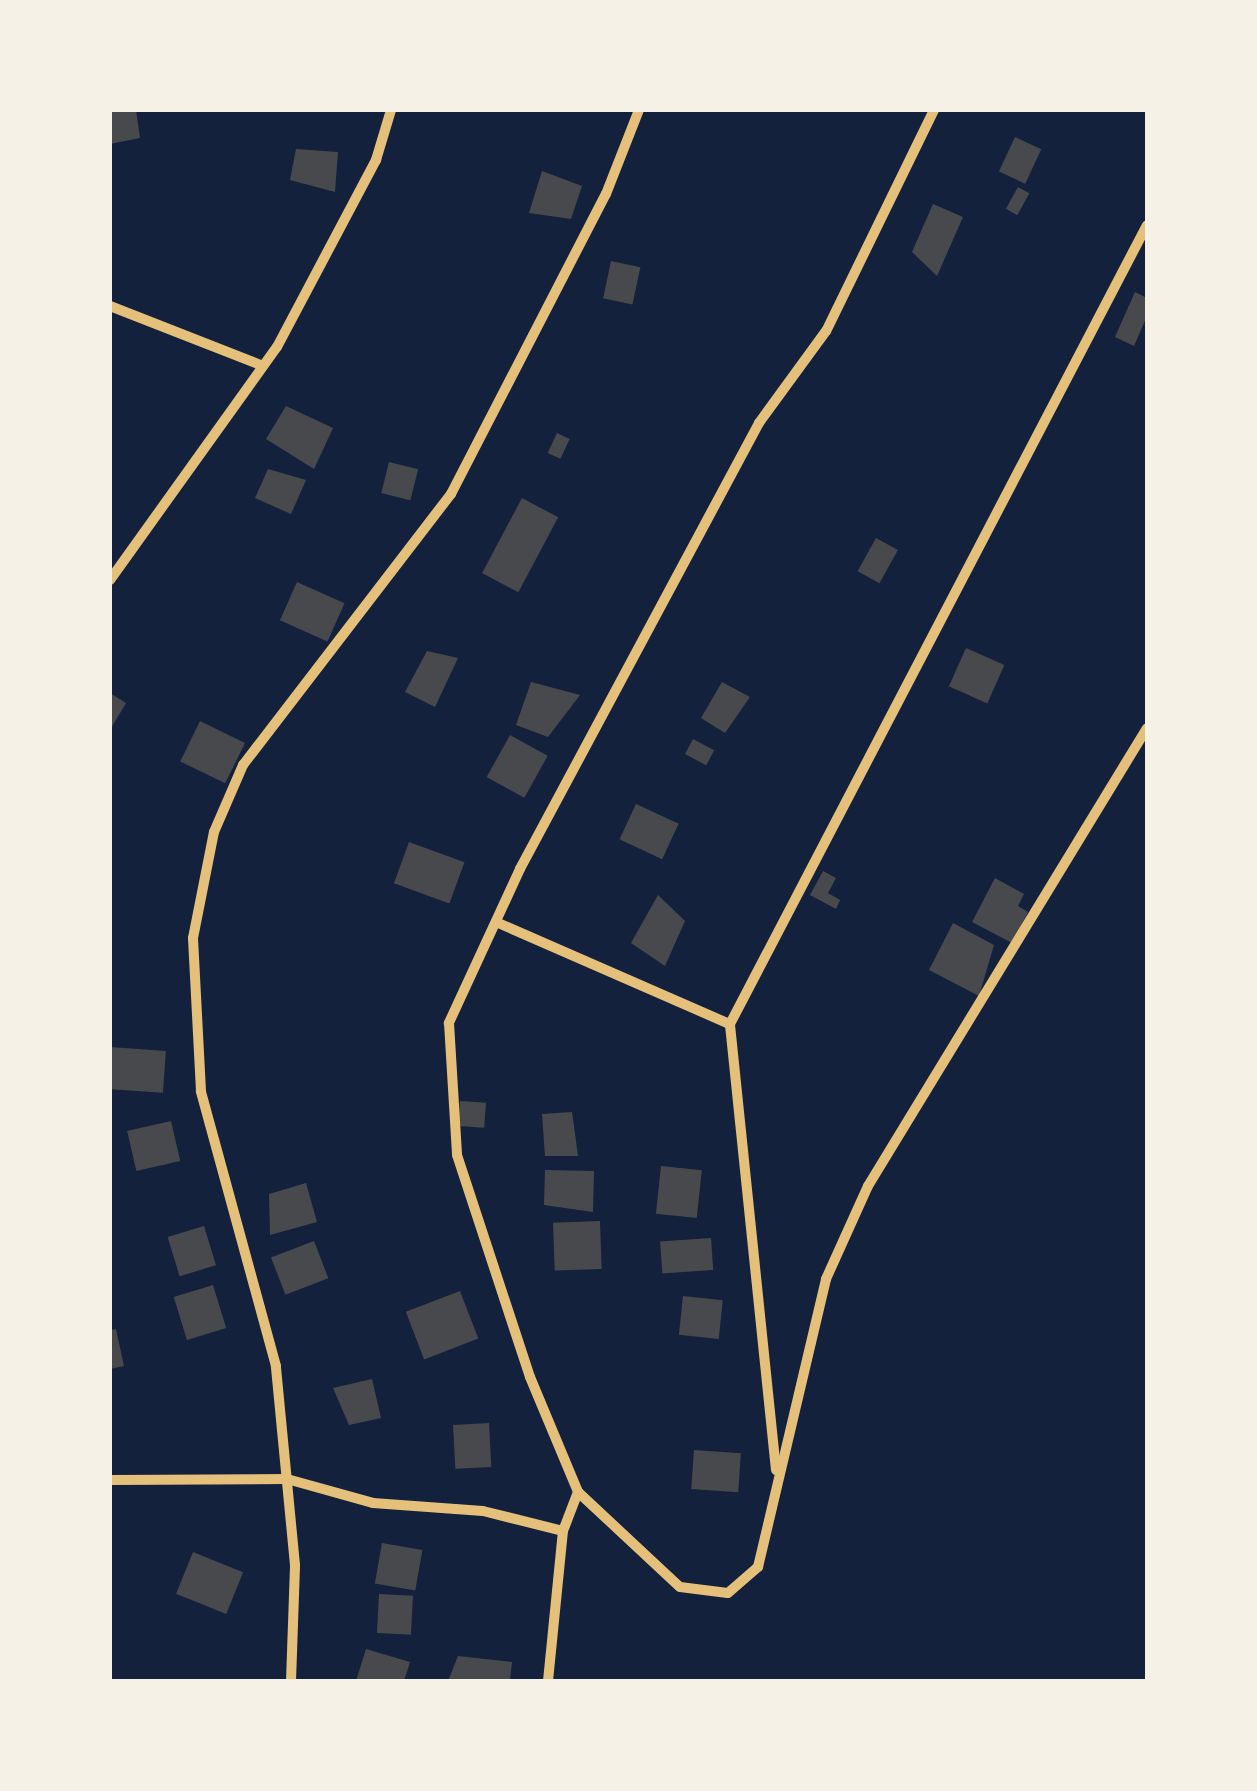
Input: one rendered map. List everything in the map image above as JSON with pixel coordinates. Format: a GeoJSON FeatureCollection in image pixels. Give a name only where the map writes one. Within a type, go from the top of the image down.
{"type":"FeatureCollection","features":[{"type":"Feature","properties":{"kind":"street"},"geometry":{"type":"LineString","coordinates":[[110,580],[263,366],[376,160],[391,110]]}},
{"type":"Feature","properties":{"kind":"street"},"geometry":{"type":"LineString","coordinates":[[291,1681],[287,1479],[276,1366],[201,1091],[193,938],[214,832],[243,766],[452,494],[606,194],[639,110]]}},
{"type":"Feature","properties":{"kind":"street"},"geometry":{"type":"LineString","coordinates":[[934,110],[826,331],[759,422],[496,922],[448,1023],[457,1155],[578,1492],[680,1587],[728,1593],[758,1567],[776,1476],[826,1279],[868,1186],[1147,728]]}},
{"type":"Feature","properties":{"kind":"street"},"geometry":{"type":"LineString","coordinates":[[776,1476],[730,1024],[1147,226]]}},
{"type":"Feature","properties":{"kind":"street"},"geometry":{"type":"LineString","coordinates":[[110,306],[263,366]]}},
{"type":"Feature","properties":{"kind":"street"},"geometry":{"type":"LineString","coordinates":[[496,922],[730,1024]]}},
{"type":"Feature","properties":{"kind":"street"},"geometry":{"type":"LineString","coordinates":[[110,1480],[287,1479],[373,1503],[484,1511],[563,1530]]}},
{"type":"Feature","properties":{"kind":"street"},"geometry":{"type":"LineString","coordinates":[[548,1681],[563,1530],[578,1492]]}},
{"type":"Feature","properties":{"kind":"building"},"geometry":{"type":"Polygon","coordinates":[[[110,110],[136,110],[140,138],[110,144],[110,110]]]}},
{"type":"Feature","properties":{"kind":"building"},"geometry":{"type":"Polygon","coordinates":[[[1015,137],[1041,149],[1025,184],[999,171],[1015,137]]]}},
{"type":"Feature","properties":{"kind":"building"},"geometry":{"type":"Polygon","coordinates":[[[296,149],[338,152],[335,192],[290,180],[296,149]]]}},
{"type":"Feature","properties":{"kind":"building"},"geometry":{"type":"Polygon","coordinates":[[[542,171],[582,186],[571,219],[529,213],[542,171]]]}},
{"type":"Feature","properties":{"kind":"building"},"geometry":{"type":"Polygon","coordinates":[[[1018,187],[1029,193],[1017,215],[1006,209],[1018,187]]]}},
{"type":"Feature","properties":{"kind":"building"},"geometry":{"type":"Polygon","coordinates":[[[933,204],[963,217],[937,276],[912,252],[933,204]]]}},
{"type":"Feature","properties":{"kind":"building"},"geometry":{"type":"Polygon","coordinates":[[[611,261],[640,267],[632,304],[603,298],[611,261]]]}},
{"type":"Feature","properties":{"kind":"building"},"geometry":{"type":"Polygon","coordinates":[[[1135,292],[1147,298],[1147,316],[1134,346],[1115,337],[1135,292]]]}},
{"type":"Feature","properties":{"kind":"building"},"geometry":{"type":"Polygon","coordinates":[[[286,406],[333,428],[314,469],[266,439],[286,406]]]}},
{"type":"Feature","properties":{"kind":"building"},"geometry":{"type":"Polygon","coordinates":[[[557,433],[570,439],[560,459],[548,453],[557,433]]]}},
{"type":"Feature","properties":{"kind":"building"},"geometry":{"type":"Polygon","coordinates":[[[389,462],[418,469],[410,500],[381,493],[389,462]]]}},
{"type":"Feature","properties":{"kind":"building"},"geometry":{"type":"Polygon","coordinates":[[[268,469],[306,480],[291,514],[255,498],[268,469]]]}},
{"type":"Feature","properties":{"kind":"building"},"geometry":{"type":"Polygon","coordinates":[[[522,498],[558,517],[518,592],[482,573],[522,498]]]}},
{"type":"Feature","properties":{"kind":"building"},"geometry":{"type":"Polygon","coordinates":[[[876,538],[898,550],[879,583],[858,571],[876,538]]]}},
{"type":"Feature","properties":{"kind":"building"},"geometry":{"type":"Polygon","coordinates":[[[297,582],[345,603],[327,642],[280,620],[297,582]]]}},
{"type":"Feature","properties":{"kind":"building"},"geometry":{"type":"Polygon","coordinates":[[[966,648],[1004,665],[987,703],[949,686],[966,648]]]}},
{"type":"Feature","properties":{"kind":"building"},"geometry":{"type":"Polygon","coordinates":[[[427,651],[458,658],[435,707],[405,692],[427,651]]]}},
{"type":"Feature","properties":{"kind":"building"},"geometry":{"type":"Polygon","coordinates":[[[531,682],[580,695],[548,737],[516,725],[531,682]]]}},
{"type":"Feature","properties":{"kind":"building"},"geometry":{"type":"Polygon","coordinates":[[[722,682],[750,697],[725,733],[701,718],[722,682]]]}},
{"type":"Feature","properties":{"kind":"building"},"geometry":{"type":"Polygon","coordinates":[[[110,693],[126,703],[110,730],[110,693]]]}},
{"type":"Feature","properties":{"kind":"building"},"geometry":{"type":"Polygon","coordinates":[[[200,721],[245,743],[225,783],[180,761],[200,721]]]}},
{"type":"Feature","properties":{"kind":"building"},"geometry":{"type":"Polygon","coordinates":[[[510,735],[548,756],[524,798],[487,777],[510,735]]]}},
{"type":"Feature","properties":{"kind":"building"},"geometry":{"type":"Polygon","coordinates":[[[693,739],[714,750],[706,765],[685,754],[693,739]]]}},
{"type":"Feature","properties":{"kind":"building"},"geometry":{"type":"Polygon","coordinates":[[[636,804],[679,824],[662,859],[620,839],[636,804]]]}},
{"type":"Feature","properties":{"kind":"building"},"geometry":{"type":"Polygon","coordinates":[[[409,842],[464,862],[449,904],[394,883],[409,842]]]}},
{"type":"Feature","properties":{"kind":"building"},"geometry":{"type":"Polygon","coordinates":[[[823,871],[836,878],[828,893],[840,900],[836,909],[810,895],[823,871]]]}},
{"type":"Feature","properties":{"kind":"building"},"geometry":{"type":"Polygon","coordinates":[[[995,878],[1024,894],[1018,906],[1028,912],[1012,943],[972,922],[995,878]]]}},
{"type":"Feature","properties":{"kind":"building"},"geometry":{"type":"Polygon","coordinates":[[[658,895],[685,921],[665,966],[631,943],[658,895]]]}},
{"type":"Feature","properties":{"kind":"building"},"geometry":{"type":"Polygon","coordinates":[[[953,923],[994,945],[979,996],[929,970],[953,923]]]}},
{"type":"Feature","properties":{"kind":"building"},"geometry":{"type":"Polygon","coordinates":[[[110,1047],[166,1051],[163,1093],[110,1089],[110,1047]]]}},
{"type":"Feature","properties":{"kind":"building"},"geometry":{"type":"Polygon","coordinates":[[[460,1101],[486,1103],[484,1128],[458,1126],[460,1101]]]}},
{"type":"Feature","properties":{"kind":"building"},"geometry":{"type":"Polygon","coordinates":[[[572,1112],[578,1156],[545,1156],[542,1114],[572,1112]]]}},
{"type":"Feature","properties":{"kind":"building"},"geometry":{"type":"Polygon","coordinates":[[[171,1121],[180,1161],[136,1171],[127,1131],[171,1121]]]}},
{"type":"Feature","properties":{"kind":"building"},"geometry":{"type":"Polygon","coordinates":[[[661,1166],[702,1170],[697,1218],[656,1214],[661,1166]]]}},
{"type":"Feature","properties":{"kind":"building"},"geometry":{"type":"Polygon","coordinates":[[[545,1170],[594,1171],[593,1212],[544,1205],[545,1170]]]}},
{"type":"Feature","properties":{"kind":"building"},"geometry":{"type":"Polygon","coordinates":[[[306,1183],[317,1222],[270,1235],[269,1194],[306,1183]]]}},
{"type":"Feature","properties":{"kind":"building"},"geometry":{"type":"Polygon","coordinates":[[[600,1221],[602,1269],[555,1271],[553,1223],[600,1221]]]}},
{"type":"Feature","properties":{"kind":"building"},"geometry":{"type":"Polygon","coordinates":[[[204,1226],[216,1265],[180,1276],[168,1237],[204,1226]]]}},
{"type":"Feature","properties":{"kind":"building"},"geometry":{"type":"Polygon","coordinates":[[[711,1238],[713,1270],[662,1273],[660,1242],[711,1238]]]}},
{"type":"Feature","properties":{"kind":"building"},"geometry":{"type":"Polygon","coordinates":[[[314,1241],[328,1278],[285,1295],[271,1257],[314,1241]]]}},
{"type":"Feature","properties":{"kind":"building"},"geometry":{"type":"Polygon","coordinates":[[[213,1285],[226,1328],[187,1340],[174,1297],[213,1285]]]}},
{"type":"Feature","properties":{"kind":"building"},"geometry":{"type":"Polygon","coordinates":[[[460,1291],[478,1339],[424,1359],[406,1312],[460,1291]]]}},
{"type":"Feature","properties":{"kind":"building"},"geometry":{"type":"Polygon","coordinates":[[[683,1296],[723,1300],[719,1339],[679,1335],[683,1296]]]}},
{"type":"Feature","properties":{"kind":"building"},"geometry":{"type":"Polygon","coordinates":[[[116,1329],[124,1366],[110,1369],[110,1330],[116,1329]]]}},
{"type":"Feature","properties":{"kind":"building"},"geometry":{"type":"Polygon","coordinates":[[[372,1379],[381,1418],[349,1425],[333,1388],[372,1379]]]}},
{"type":"Feature","properties":{"kind":"building"},"geometry":{"type":"Polygon","coordinates":[[[489,1423],[491,1467],[455,1469],[453,1425],[489,1423]]]}},
{"type":"Feature","properties":{"kind":"building"},"geometry":{"type":"Polygon","coordinates":[[[694,1450],[741,1453],[738,1492],[691,1489],[694,1450]]]}},
{"type":"Feature","properties":{"kind":"building"},"geometry":{"type":"Polygon","coordinates":[[[382,1543],[422,1550],[415,1590],[375,1583],[382,1543]]]}},
{"type":"Feature","properties":{"kind":"building"},"geometry":{"type":"Polygon","coordinates":[[[193,1552],[243,1572],[226,1614],[176,1594],[193,1552]]]}},
{"type":"Feature","properties":{"kind":"building"},"geometry":{"type":"Polygon","coordinates":[[[379,1594],[413,1596],[411,1635],[377,1633],[379,1594]]]}},
{"type":"Feature","properties":{"kind":"building"},"geometry":{"type":"Polygon","coordinates":[[[366,1649],[410,1662],[404,1681],[356,1681],[366,1649]]]}},
{"type":"Feature","properties":{"kind":"building"},"geometry":{"type":"Polygon","coordinates":[[[458,1656],[512,1662],[510,1681],[448,1681],[458,1656]]]}}]}
